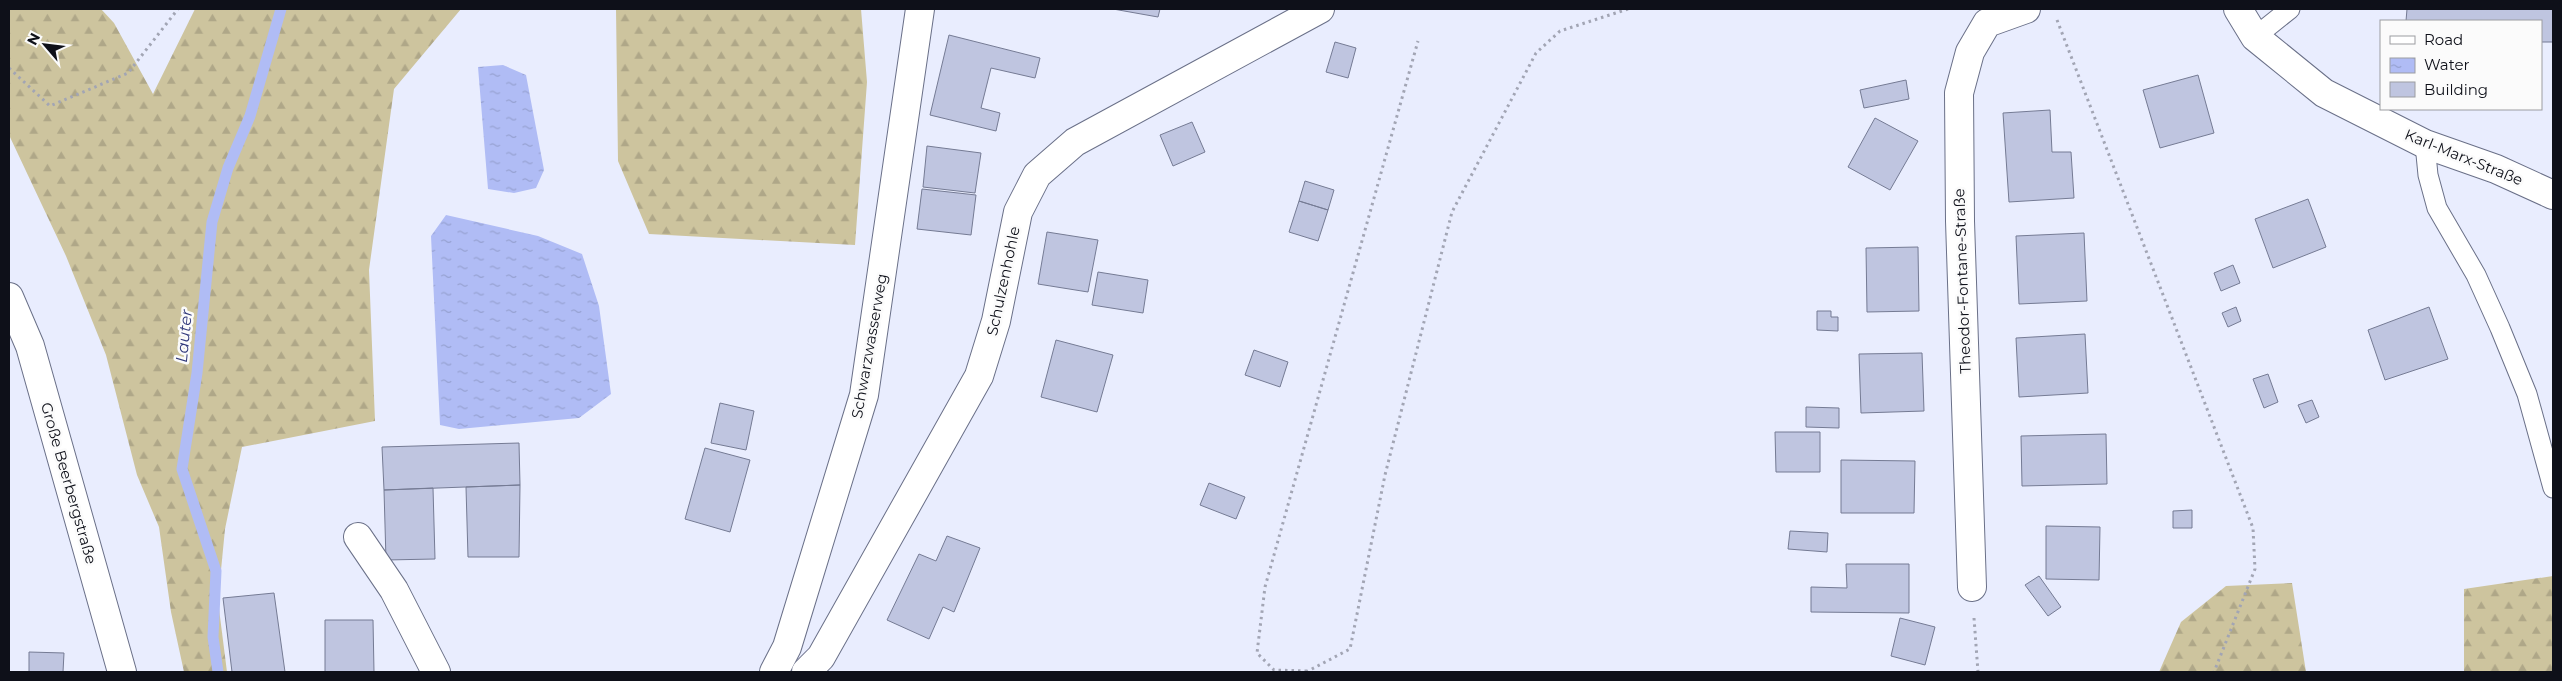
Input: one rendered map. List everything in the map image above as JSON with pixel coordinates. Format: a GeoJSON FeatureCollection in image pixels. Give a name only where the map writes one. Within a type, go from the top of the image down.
{"type":"FeatureCollection","features":[{"type":"Feature","properties":{"kind":"street","name":"Schwarzwasserweg"},"geometry":{"type":"LineString","coordinates":[[774,672],[787,647],[864,394],[920,9]]}},
{"type":"Feature","properties":{"kind":"street","name":"Schulzenhohle"},"geometry":{"type":"LineString","coordinates":[[806,672],[821,657],[979,376],[996,321],[1018,212],[1037,175],[1075,142],[1320,9]]}},
{"type":"Feature","properties":{"kind":"street","name":"Theodor-Fontane-Straße"},"geometry":{"type":"LineString","coordinates":[[1972,586],[1960,221],[1959,93],[1970,52],[1987,23],[2026,9]]}},
{"type":"Feature","properties":{"kind":"street","name":"Karl-Marx-Straße"},"geometry":{"type":"LineString","coordinates":[[2238,9],[2255,37],[2324,93],[2425,144],[2496,169],[2553,195]]}},
{"type":"Feature","properties":{"kind":"street","name":"Große Beerbergstraße"},"geometry":{"type":"LineString","coordinates":[[9,296],[30,346],[122,672]]}},
{"type":"Feature","properties":{"kind":"street"},"geometry":{"type":"LineString","coordinates":[[358,537],[394,590],[436,672]]}},
{"type":"Feature","properties":{"kind":"lane"},"geometry":{"type":"LineString","coordinates":[[2255,37],[2290,9]]}},
{"type":"Feature","properties":{"kind":"lane"},"geometry":{"type":"LineString","coordinates":[[2425,144],[2428,175],[2437,208],[2476,276],[2500,328],[2527,394],[2553,488]]}},
{"type":"Feature","properties":{"kind":"path"},"geometry":{"type":"LineString","coordinates":[[9,68],[50,106],[128,72],[178,9]]}},
{"type":"Feature","properties":{"kind":"path"},"geometry":{"type":"LineString","coordinates":[[1418,41],[1265,587],[1257,653],[1274,670],[1307,671],[1350,649],[1385,475],[1452,212],[1536,53],[1560,31],[1628,9]]}},
{"type":"Feature","properties":{"kind":"path"},"geometry":{"type":"LineString","coordinates":[[2056,18],[2253,528],[2255,569],[2214,672]]}},
{"type":"Feature","properties":{"kind":"path"},"geometry":{"type":"LineString","coordinates":[[1972,586],[1978,672]]}},
{"type":"Feature","properties":{"kind":"green space"},"geometry":{"type":"Polygon","coordinates":[[[9,9],[101,9],[114,23],[153,94],[195,9],[461,9],[394,89],[369,270],[375,421],[242,447],[225,529],[218,601],[227,672],[184,672],[171,612],[159,527],[137,475],[106,355],[66,256],[9,135],[9,9]]]}},
{"type":"Feature","properties":{"kind":"green space"},"geometry":{"type":"Polygon","coordinates":[[[616,9],[861,9],[867,82],[855,245],[649,234],[618,161],[616,9]]]}},
{"type":"Feature","properties":{"kind":"green space"},"geometry":{"type":"Polygon","coordinates":[[[2553,576],[2553,672],[2464,672],[2464,589],[2553,576]]]}},
{"type":"Feature","properties":{"kind":"green space"},"geometry":{"type":"Polygon","coordinates":[[[2292,583],[2306,672],[2159,672],[2181,622],[2226,586],[2292,583]]]}},
{"type":"Feature","properties":{"kind":"water"},"geometry":{"type":"Polygon","coordinates":[[[503,65],[526,75],[544,170],[536,188],[514,193],[488,189],[478,67],[503,65]]]}},
{"type":"Feature","properties":{"kind":"water"},"geometry":{"type":"Polygon","coordinates":[[[446,215],[538,236],[582,254],[599,306],[611,394],[579,418],[459,429],[440,425],[431,236],[446,215]]]}},
{"type":"Feature","properties":{"kind":"building"},"geometry":{"type":"Polygon","coordinates":[[[1113,9],[1160,9],[1158,17],[1113,9]]]}},
{"type":"Feature","properties":{"kind":"building"},"geometry":{"type":"Polygon","coordinates":[[[2407,9],[2553,9],[2553,42],[2542,42],[2542,20],[2406,20],[2407,9]]]}},
{"type":"Feature","properties":{"kind":"building"},"geometry":{"type":"Polygon","coordinates":[[[949,35],[1040,58],[1035,78],[991,68],[981,108],[1000,113],[996,131],[930,115],[949,35]]]}},
{"type":"Feature","properties":{"kind":"building"},"geometry":{"type":"Polygon","coordinates":[[[1335,42],[1356,48],[1348,78],[1326,72],[1335,42]]]}},
{"type":"Feature","properties":{"kind":"building"},"geometry":{"type":"Polygon","coordinates":[[[2198,75],[2214,133],[2160,148],[2143,90],[2198,75]]]}},
{"type":"Feature","properties":{"kind":"building"},"geometry":{"type":"Polygon","coordinates":[[[1906,80],[1909,99],[1864,108],[1860,90],[1906,80]]]}},
{"type":"Feature","properties":{"kind":"building"},"geometry":{"type":"Polygon","coordinates":[[[2050,110],[2052,152],[2071,152],[2074,198],[2009,202],[2003,113],[2050,110]]]}},
{"type":"Feature","properties":{"kind":"building"},"geometry":{"type":"Polygon","coordinates":[[[1875,118],[1918,141],[1890,190],[1848,167],[1875,118]]]}},
{"type":"Feature","properties":{"kind":"building"},"geometry":{"type":"Polygon","coordinates":[[[1192,122],[1205,152],[1173,166],[1160,135],[1192,122]]]}},
{"type":"Feature","properties":{"kind":"building"},"geometry":{"type":"Polygon","coordinates":[[[927,146],[981,153],[975,193],[923,187],[927,146]]]}},
{"type":"Feature","properties":{"kind":"building"},"geometry":{"type":"Polygon","coordinates":[[[1305,181],[1334,190],[1328,210],[1299,201],[1305,181]]]}},
{"type":"Feature","properties":{"kind":"building"},"geometry":{"type":"Polygon","coordinates":[[[922,189],[976,195],[971,235],[917,229],[922,189]]]}},
{"type":"Feature","properties":{"kind":"building"},"geometry":{"type":"Polygon","coordinates":[[[2308,199],[2326,247],[2273,268],[2255,219],[2308,199]]]}},
{"type":"Feature","properties":{"kind":"building"},"geometry":{"type":"Polygon","coordinates":[[[1299,201],[1328,210],[1318,241],[1289,232],[1299,201]]]}},
{"type":"Feature","properties":{"kind":"building"},"geometry":{"type":"Polygon","coordinates":[[[1047,232],[1098,240],[1088,292],[1038,284],[1047,232]]]}},
{"type":"Feature","properties":{"kind":"building"},"geometry":{"type":"Polygon","coordinates":[[[2084,233],[2087,301],[2019,304],[2016,236],[2084,233]]]}},
{"type":"Feature","properties":{"kind":"building"},"geometry":{"type":"Polygon","coordinates":[[[1918,247],[1919,311],[1867,312],[1866,248],[1918,247]]]}},
{"type":"Feature","properties":{"kind":"building"},"geometry":{"type":"Polygon","coordinates":[[[2233,265],[2240,283],[2221,291],[2214,273],[2233,265]]]}},
{"type":"Feature","properties":{"kind":"building"},"geometry":{"type":"Polygon","coordinates":[[[1098,272],[1148,280],[1143,313],[1092,305],[1098,272]]]}},
{"type":"Feature","properties":{"kind":"building"},"geometry":{"type":"Polygon","coordinates":[[[2236,307],[2241,321],[2228,327],[2222,313],[2236,307]]]}},
{"type":"Feature","properties":{"kind":"building"},"geometry":{"type":"Polygon","coordinates":[[[2429,307],[2448,359],[2385,380],[2368,330],[2429,307]]]}},
{"type":"Feature","properties":{"kind":"building"},"geometry":{"type":"Polygon","coordinates":[[[1817,311],[1831,311],[1831,317],[1838,317],[1838,331],[1817,330],[1817,311]]]}},
{"type":"Feature","properties":{"kind":"building"},"geometry":{"type":"Polygon","coordinates":[[[2085,334],[2088,393],[2019,397],[2016,338],[2085,334]]]}},
{"type":"Feature","properties":{"kind":"building"},"geometry":{"type":"Polygon","coordinates":[[[1056,340],[1113,355],[1097,412],[1041,397],[1056,340]]]}},
{"type":"Feature","properties":{"kind":"building"},"geometry":{"type":"Polygon","coordinates":[[[1254,350],[1288,362],[1280,387],[1245,375],[1254,350]]]}},
{"type":"Feature","properties":{"kind":"building"},"geometry":{"type":"Polygon","coordinates":[[[1922,353],[1924,411],[1861,413],[1859,354],[1922,353]]]}},
{"type":"Feature","properties":{"kind":"building"},"geometry":{"type":"Polygon","coordinates":[[[2268,374],[2278,402],[2264,408],[2253,379],[2268,374]]]}},
{"type":"Feature","properties":{"kind":"building"},"geometry":{"type":"Polygon","coordinates":[[[2312,400],[2319,417],[2306,423],[2298,405],[2312,400]]]}},
{"type":"Feature","properties":{"kind":"building"},"geometry":{"type":"Polygon","coordinates":[[[720,403],[754,411],[746,450],[711,443],[720,403]]]}},
{"type":"Feature","properties":{"kind":"building"},"geometry":{"type":"Polygon","coordinates":[[[1806,407],[1839,408],[1839,428],[1806,427],[1806,407]]]}},
{"type":"Feature","properties":{"kind":"building"},"geometry":{"type":"Polygon","coordinates":[[[1775,432],[1820,432],[1820,472],[1776,472],[1775,432]]]}},
{"type":"Feature","properties":{"kind":"building"},"geometry":{"type":"Polygon","coordinates":[[[2106,434],[2107,484],[2022,486],[2021,436],[2106,434]]]}},
{"type":"Feature","properties":{"kind":"building"},"geometry":{"type":"Polygon","coordinates":[[[519,443],[520,485],[384,490],[382,447],[519,443]]]}},
{"type":"Feature","properties":{"kind":"building"},"geometry":{"type":"Polygon","coordinates":[[[705,448],[750,460],[730,532],[685,519],[705,448]]]}},
{"type":"Feature","properties":{"kind":"building"},"geometry":{"type":"Polygon","coordinates":[[[1841,460],[1915,461],[1914,513],[1841,513],[1841,460]]]}},
{"type":"Feature","properties":{"kind":"building"},"geometry":{"type":"Polygon","coordinates":[[[1209,483],[1245,497],[1236,519],[1200,505],[1209,483]]]}},
{"type":"Feature","properties":{"kind":"building"},"geometry":{"type":"Polygon","coordinates":[[[520,485],[519,557],[468,557],[466,487],[520,485]]]}},
{"type":"Feature","properties":{"kind":"building"},"geometry":{"type":"Polygon","coordinates":[[[433,488],[435,559],[386,560],[384,490],[433,488]]]}},
{"type":"Feature","properties":{"kind":"building"},"geometry":{"type":"Polygon","coordinates":[[[2192,510],[2192,528],[2173,528],[2173,511],[2192,510]]]}},
{"type":"Feature","properties":{"kind":"building"},"geometry":{"type":"Polygon","coordinates":[[[2046,526],[2100,527],[2099,580],[2046,579],[2046,526]]]}},
{"type":"Feature","properties":{"kind":"building"},"geometry":{"type":"Polygon","coordinates":[[[1790,531],[1828,533],[1827,552],[1788,549],[1790,531]]]}},
{"type":"Feature","properties":{"kind":"building"},"geometry":{"type":"Polygon","coordinates":[[[947,536],[980,548],[954,612],[943,607],[929,639],[887,620],[919,554],[936,561],[947,536]]]}},
{"type":"Feature","properties":{"kind":"building"},"geometry":{"type":"Polygon","coordinates":[[[1846,564],[1909,564],[1909,613],[1811,612],[1811,587],[1847,588],[1846,564]]]}},
{"type":"Feature","properties":{"kind":"building"},"geometry":{"type":"Polygon","coordinates":[[[2039,576],[2061,607],[2048,616],[2025,585],[2039,576]]]}},
{"type":"Feature","properties":{"kind":"building"},"geometry":{"type":"Polygon","coordinates":[[[274,593],[285,672],[232,672],[223,598],[274,593]]]}},
{"type":"Feature","properties":{"kind":"building"},"geometry":{"type":"Polygon","coordinates":[[[1900,618],[1935,627],[1925,665],[1891,656],[1900,618]]]}},
{"type":"Feature","properties":{"kind":"building"},"geometry":{"type":"Polygon","coordinates":[[[325,620],[373,620],[374,672],[325,672],[325,620]]]}},
{"type":"Feature","properties":{"kind":"building"},"geometry":{"type":"Polygon","coordinates":[[[29,652],[64,653],[63,672],[29,672],[29,652]]]}},
{"type":"Feature","properties":{"kind":"waterway","name":"Lauter"},"geometry":{"type":"LineString","coordinates":[[218,672],[213,637],[216,571],[182,469],[197,373],[212,222],[228,168],[250,116],[281,9]]}}]}
